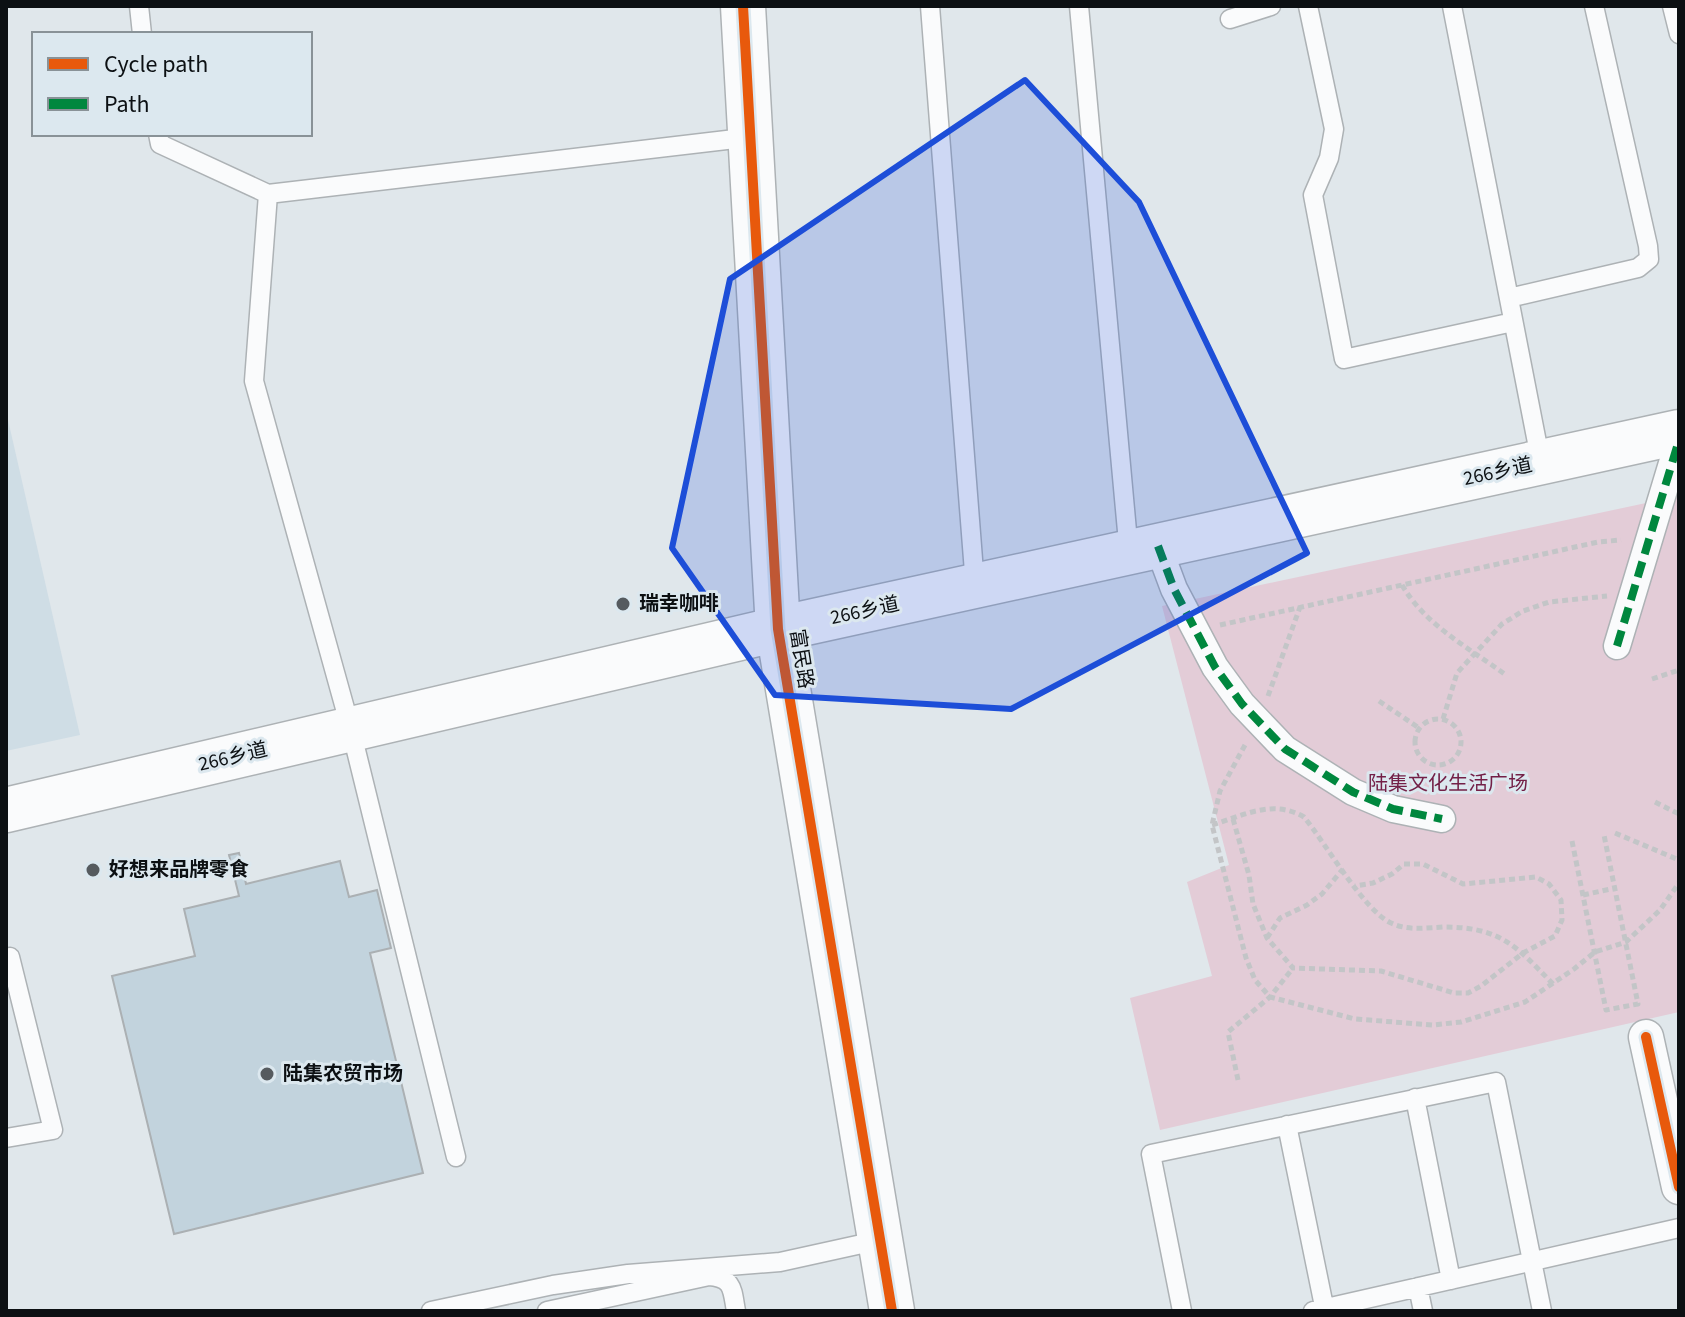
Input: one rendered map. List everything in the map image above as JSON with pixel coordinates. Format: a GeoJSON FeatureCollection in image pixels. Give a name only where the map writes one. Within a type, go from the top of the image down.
{"type":"FeatureCollection","features":[{"type":"Feature","properties":{"kind":"main road","name":"富民路"},"geometry":{"type":"LineString","coordinates":[[743,6],[778,629],[892,1311]]}},
{"type":"Feature","properties":{"kind":"main road","name":"266乡道"},"geometry":{"type":"LineString","coordinates":[[6,810],[778,629],[1679,432]]}},
{"type":"Feature","properties":{"kind":"street"},"geometry":{"type":"LineString","coordinates":[[1617,646],[1679,440]]}},
{"type":"Feature","properties":{"kind":"street"},"geometry":{"type":"LineString","coordinates":[[1143,550],[1174,589],[1215,667],[1242,704],[1289,753],[1353,792],[1393,809],[1442,819]]}},
{"type":"Feature","properties":{"kind":"street"},"geometry":{"type":"LineString","coordinates":[[1646,1037],[1679,1187]]}},
{"type":"Feature","properties":{"kind":"lane"},"geometry":{"type":"LineString","coordinates":[[139,6],[142,32]]}},
{"type":"Feature","properties":{"kind":"lane"},"geometry":{"type":"LineString","coordinates":[[930,6],[975,587]]}},
{"type":"Feature","properties":{"kind":"lane"},"geometry":{"type":"LineString","coordinates":[[1079,6],[1143,550]]}},
{"type":"Feature","properties":{"kind":"lane"},"geometry":{"type":"LineString","coordinates":[[1230,19],[1271,6]]}},
{"type":"Feature","properties":{"kind":"lane"},"geometry":{"type":"LineString","coordinates":[[1308,6],[1334,129],[1329,158],[1313,195],[1344,359],[1513,322]]}},
{"type":"Feature","properties":{"kind":"lane"},"geometry":{"type":"LineString","coordinates":[[1452,6],[1541,463]]}},
{"type":"Feature","properties":{"kind":"lane"},"geometry":{"type":"LineString","coordinates":[[1509,298],[1638,268],[1649,259],[1594,6]]}},
{"type":"Feature","properties":{"kind":"lane"},"geometry":{"type":"LineString","coordinates":[[1672,6],[1679,34]]}},
{"type":"Feature","properties":{"kind":"lane"},"geometry":{"type":"LineString","coordinates":[[158,136],[160,144],[268,194],[752,137]]}},
{"type":"Feature","properties":{"kind":"lane"},"geometry":{"type":"LineString","coordinates":[[268,194],[254,381],[351,730],[456,1157]]}},
{"type":"Feature","properties":{"kind":"lane"},"geometry":{"type":"LineString","coordinates":[[6,1138],[53,1130],[10,957]]}},
{"type":"Feature","properties":{"kind":"lane"},"geometry":{"type":"LineString","coordinates":[[1182,1311],[1151,1154],[1496,1082],[1542,1311]]}},
{"type":"Feature","properties":{"kind":"lane"},"geometry":{"type":"LineString","coordinates":[[1415,1098],[1451,1280]]}},
{"type":"Feature","properties":{"kind":"lane"},"geometry":{"type":"LineString","coordinates":[[1287,1125],[1321,1310],[1679,1228]]}},
{"type":"Feature","properties":{"kind":"lane"},"geometry":{"type":"LineString","coordinates":[[431,1311],[553,1285],[628,1274],[780,1262],[880,1240]]}},
{"type":"Feature","properties":{"kind":"lane"},"geometry":{"type":"LineString","coordinates":[[547,1311],[599,1306],[709,1276],[722,1277],[730,1284],[736,1311]]}},
{"type":"Feature","properties":{"kind":"lane"},"geometry":{"type":"LineString","coordinates":[[1418,1287],[1423,1311]]}},
{"type":"Feature","properties":{"kind":"path"},"geometry":{"type":"LineString","coordinates":[[1196,630],[1598,542],[1649,541]]}},
{"type":"Feature","properties":{"kind":"path"},"geometry":{"type":"LineString","coordinates":[[1402,585],[1429,620],[1506,675]]}},
{"type":"Feature","properties":{"kind":"path"},"geometry":{"type":"LineString","coordinates":[[1443,719],[1457,673],[1502,624],[1523,611],[1549,602],[1588,597],[1631,598]]}},
{"type":"Feature","properties":{"kind":"path"},"geometry":{"type":"LineString","coordinates":[[1300,607],[1258,721],[1220,791],[1212,825],[1246,958],[1255,980],[1270,997],[1355,1019],[1433,1025],[1461,1022],[1499,1012],[1525,1002],[1595,952],[1626,942],[1660,910],[1679,883]]}},
{"type":"Feature","properties":{"kind":"path"},"geometry":{"type":"LineString","coordinates":[[1652,679],[1679,670]]}},
{"type":"Feature","properties":{"kind":"path"},"geometry":{"type":"LineString","coordinates":[[1379,701],[1419,728]]}},
{"type":"Feature","properties":{"kind":"path"},"geometry":{"type":"LineString","coordinates":[[1443,719],[1456,727],[1461,742],[1456,757],[1450,762],[1434,765],[1421,757],[1415,744],[1419,728],[1428,720],[1443,719]]}},
{"type":"Feature","properties":{"kind":"path"},"geometry":{"type":"LineString","coordinates":[[1655,802],[1679,814]]}},
{"type":"Feature","properties":{"kind":"path"},"geometry":{"type":"LineString","coordinates":[[1212,825],[1272,807],[1290,809],[1304,817],[1370,907],[1386,920],[1401,927],[1483,930],[1504,938],[1553,984]]}},
{"type":"Feature","properties":{"kind":"path"},"geometry":{"type":"LineString","coordinates":[[1233,819],[1249,875],[1253,904],[1267,938],[1293,968],[1381,971],[1454,993],[1468,993],[1523,953],[1555,936],[1562,920],[1561,900],[1549,884],[1536,877],[1463,884],[1423,864],[1404,864],[1373,883],[1355,886]]}},
{"type":"Feature","properties":{"kind":"path"},"geometry":{"type":"LineString","coordinates":[[1615,833],[1679,860]]}},
{"type":"Feature","properties":{"kind":"path"},"geometry":{"type":"LineString","coordinates":[[1572,841],[1606,1010],[1638,1004],[1604,835]]}},
{"type":"Feature","properties":{"kind":"path"},"geometry":{"type":"LineString","coordinates":[[1267,938],[1280,918],[1322,894],[1343,869]]}},
{"type":"Feature","properties":{"kind":"path"},"geometry":{"type":"LineString","coordinates":[[1583,895],[1615,888]]}},
{"type":"Feature","properties":{"kind":"path"},"geometry":{"type":"LineString","coordinates":[[1238,1080],[1228,1032],[1270,997],[1293,968]]}},
{"type":"Feature","properties":{"kind":"highlighted area"},"geometry":{"type":"Polygon","coordinates":[[[1025,80],[1139,202],[1307,553],[1011,709],[775,695],[672,548],[730,279],[1025,80]]]}},
{"type":"Feature","properties":{"kind":"shaded area"},"geometry":{"type":"Polygon","coordinates":[[[6,411],[80,735],[6,751],[6,411]]]}},
{"type":"Feature","properties":{"kind":"green space","name":"陆集文化生活广场"},"geometry":{"type":"Polygon","coordinates":[[[1679,496],[1679,1012],[1160,1130],[1130,998],[1212,976],[1187,882],[1229,865],[1162,606],[1679,496]]]}},
{"type":"Feature","properties":{"kind":"building","name":"陆集农贸市场"},"geometry":{"type":"Polygon","coordinates":[[[239,853],[246,884],[340,861],[349,897],[377,890],[391,948],[370,953],[423,1173],[174,1234],[112,976],[195,956],[184,909],[239,896],[229,855],[239,853]]]}},
{"type":"Feature","properties":{"kind":"marked path"},"geometry":{"type":"LineString","coordinates":[[1617,646],[1679,440]]}},
{"type":"Feature","properties":{"kind":"marked path"},"geometry":{"type":"LineString","coordinates":[[1158,546],[1174,589],[1215,667],[1242,704],[1285,749],[1353,792],[1393,809],[1442,819]]}},
{"type":"Feature","properties":{"kind":"cycle path"},"geometry":{"type":"LineString","coordinates":[[743,6],[778,629],[892,1311]]}},
{"type":"Feature","properties":{"kind":"cycle path"},"geometry":{"type":"LineString","coordinates":[[1646,1037],[1679,1187]]}},
{"type":"Feature","properties":{"kind":"place","name":"瑞幸咖啡"},"geometry":{"type":"Point","coordinates":[623,604]}},
{"type":"Feature","properties":{"kind":"place","name":"好想来品牌零食"},"geometry":{"type":"Point","coordinates":[93,870]}},
{"type":"Feature","properties":{"kind":"place","name":"陆集农贸市场"},"geometry":{"type":"Point","coordinates":[267,1074]}}]}
